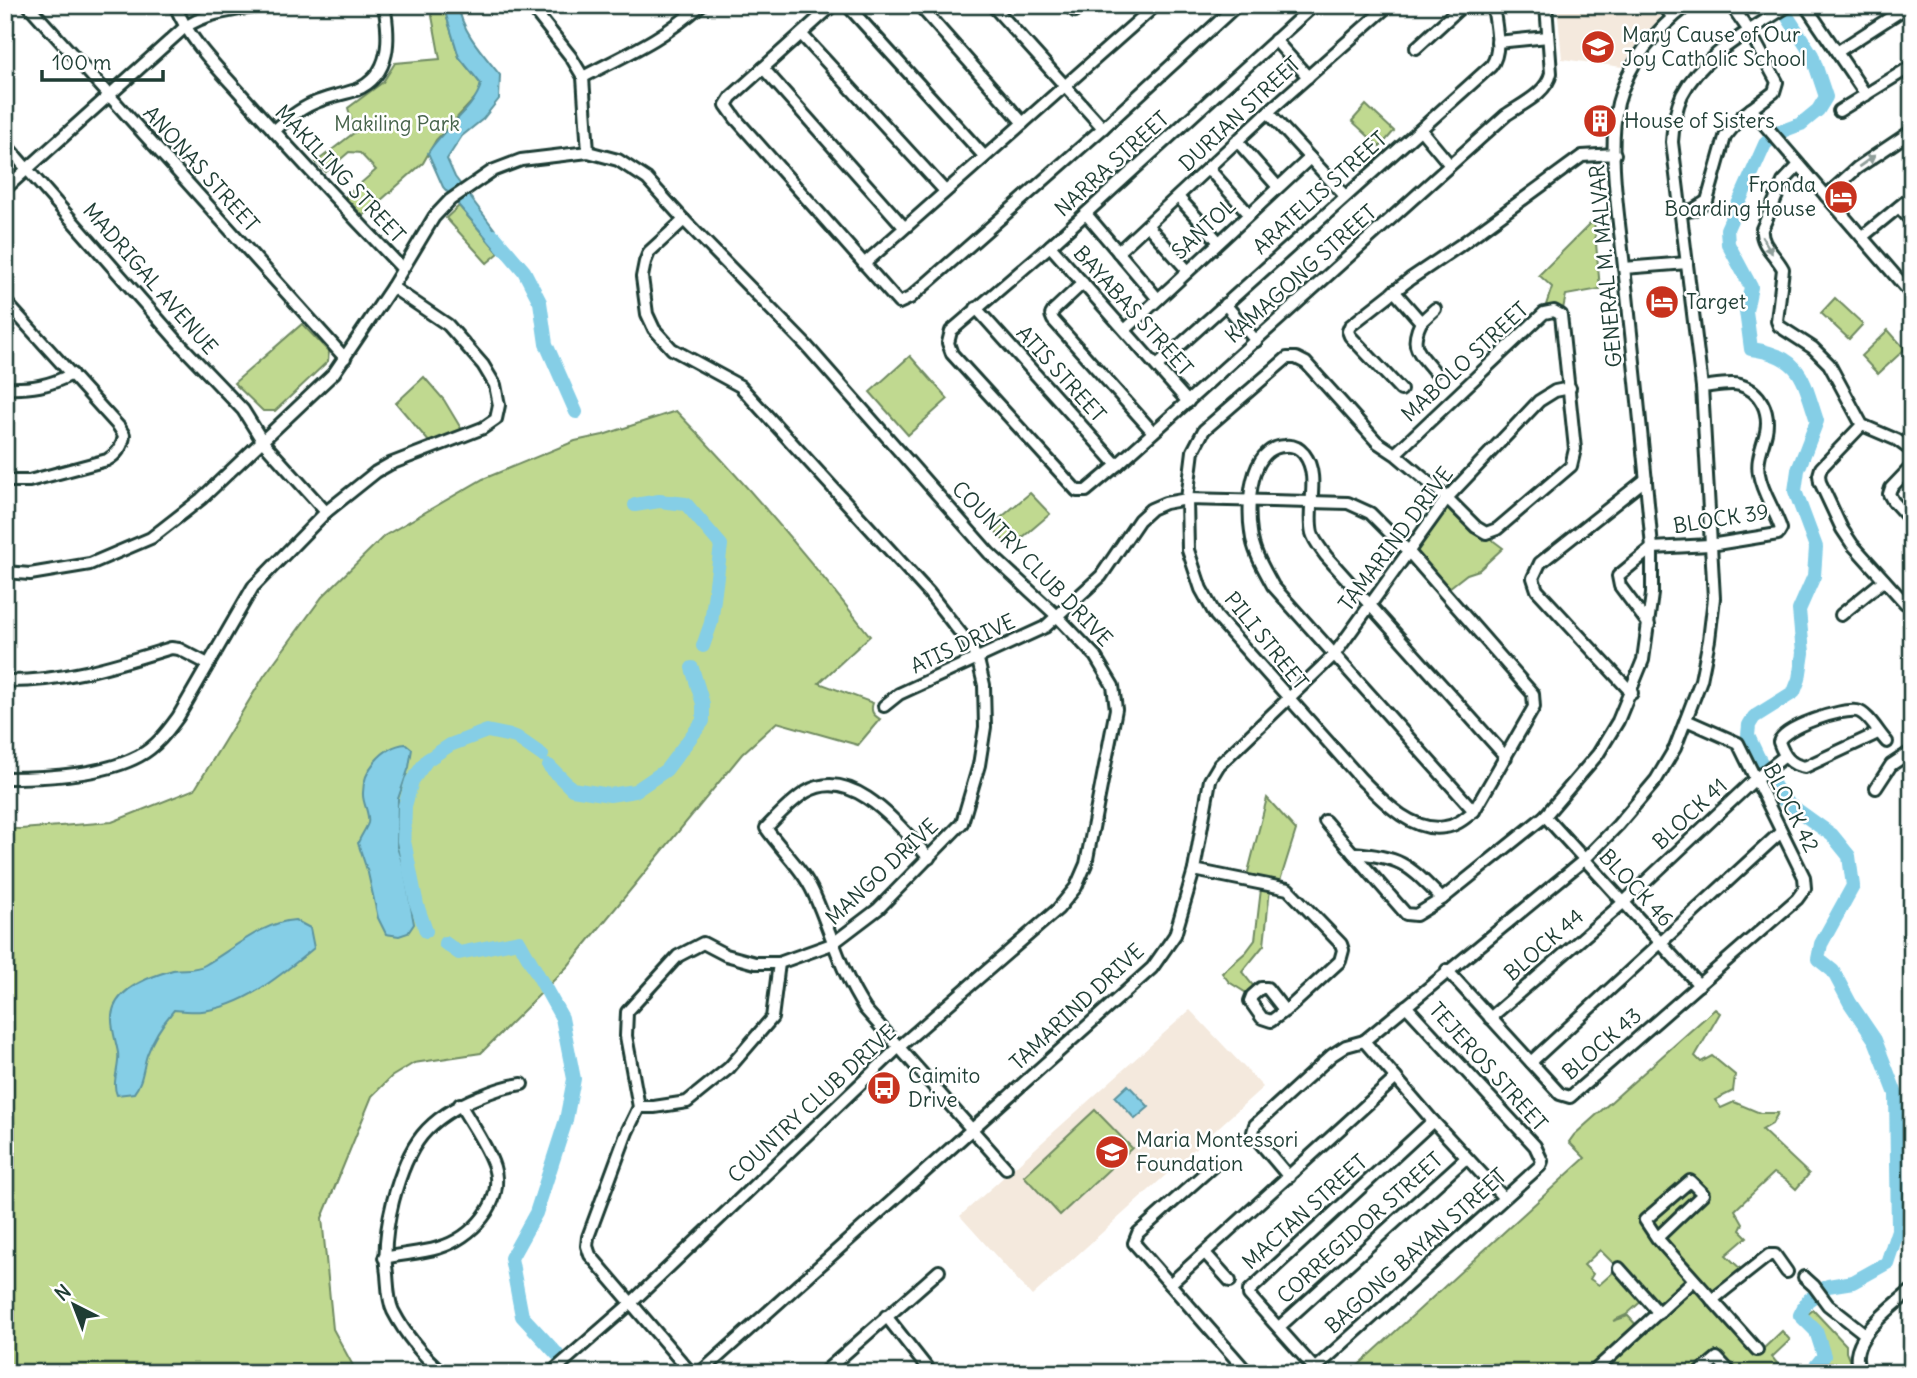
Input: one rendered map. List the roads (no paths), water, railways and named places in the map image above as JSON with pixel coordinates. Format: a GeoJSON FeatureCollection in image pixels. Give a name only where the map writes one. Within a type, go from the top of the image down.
{"type":"FeatureCollection","features":[{"type":"Feature","properties":{"kind":"street","name":"ANONAS STREET"},"geometry":{"type":"LineString","coordinates":[[28,5],[345,358]]}},
{"type":"Feature","properties":{"kind":"street","name":"MAKILING STREET"},"geometry":{"type":"LineString","coordinates":[[175,5],[184,28],[274,131],[402,268]]}},
{"type":"Feature","properties":{"kind":"street"},"geometry":{"type":"LineString","coordinates":[[5,189],[184,28],[196,20],[212,15],[268,5]]}},
{"type":"Feature","properties":{"kind":"street"},"geometry":{"type":"LineString","coordinates":[[274,131],[291,115],[316,101],[358,89],[376,76],[387,57],[389,31],[384,5]]}},
{"type":"Feature","properties":{"kind":"street"},"geometry":{"type":"LineString","coordinates":[[530,5],[571,57],[583,77],[588,152]]}},
{"type":"Feature","properties":{"kind":"street"},"geometry":{"type":"LineString","coordinates":[[583,77],[647,46],[676,27],[701,5]]}},
{"type":"Feature","properties":{"kind":"street"},"geometry":{"type":"LineString","coordinates":[[833,5],[731,97],[726,106],[899,303],[909,298],[1102,128],[1237,5]]}},
{"type":"Feature","properties":{"kind":"street"},"geometry":{"type":"LineString","coordinates":[[847,5],[984,156]]}},
{"type":"Feature","properties":{"kind":"street"},"geometry":{"type":"LineString","coordinates":[[919,5],[1023,123]]}},
{"type":"Feature","properties":{"kind":"street"},"geometry":{"type":"LineString","coordinates":[[992,5],[1102,128]]}},
{"type":"Feature","properties":{"kind":"street"},"geometry":{"type":"LineString","coordinates":[[1067,5],[1075,10],[1083,5]]}},
{"type":"Feature","properties":{"kind":"street"},"geometry":{"type":"LineString","coordinates":[[864,264],[1156,5]]}},
{"type":"Feature","properties":{"kind":"street","name":"NARRA STREET"},"geometry":{"type":"LineString","coordinates":[[1081,492],[1073,488],[952,354],[948,343],[951,331],[1050,247],[1314,5]]}},
{"type":"Feature","properties":{"kind":"street","name":"DURIAN STREET"},"geometry":{"type":"LineString","coordinates":[[1118,252],[1268,112],[1389,5]]}},
{"type":"Feature","properties":{"kind":"street"},"geometry":{"type":"LineString","coordinates":[[1416,48],[1463,5]]}},
{"type":"Feature","properties":{"kind":"street"},"geometry":{"type":"LineString","coordinates":[[1493,5],[1497,42],[1548,37],[1546,5]]}},
{"type":"Feature","properties":{"kind":"street"},"geometry":{"type":"LineString","coordinates":[[1664,5],[1672,17]]}},
{"type":"Feature","properties":{"kind":"street","name":"GENERAL M. MALVAR"},"geometry":{"type":"LineString","coordinates":[[1353,852],[1408,916],[1416,915],[1442,900],[1545,816],[1598,754],[1632,693],[1643,660],[1649,625],[1652,594],[1651,548],[1613,129],[1619,100],[1635,64],[1656,33],[1688,5]]}},
{"type":"Feature","properties":{"kind":"street"},"geometry":{"type":"LineString","coordinates":[[1681,212],[1693,210],[1707,201],[1725,137],[1733,125],[1774,92],[1777,82],[1750,32],[1731,5]]}},
{"type":"Feature","properties":{"kind":"street"},"geometry":{"type":"LineString","coordinates":[[1805,5],[1866,94]]}},
{"type":"Feature","properties":{"kind":"street"},"geometry":{"type":"LineString","coordinates":[[1837,52],[1910,5]]}},
{"type":"Feature","properties":{"kind":"street"},"geometry":{"type":"LineString","coordinates":[[1289,1177],[1256,1138],[1255,1125],[1332,1055],[1346,1046],[1364,1041],[1584,860],[1638,803],[1675,748],[1701,680],[1714,598],[1702,387],[1672,142],[1674,119],[1682,96],[1696,74],[1716,56],[1784,8]]}},
{"type":"Feature","properties":{"kind":"street"},"geometry":{"type":"LineString","coordinates":[[802,35],[945,191]]}},
{"type":"Feature","properties":{"kind":"street","name":"KAMAGONG STREET"},"geometry":{"type":"LineString","coordinates":[[1081,492],[1090,488],[1117,465],[1506,115],[1547,85],[1551,73],[1548,37]]}},
{"type":"Feature","properties":{"kind":"street"},"geometry":{"type":"LineString","coordinates":[[1275,40],[1308,77]]}},
{"type":"Feature","properties":{"kind":"street","name":"ARATELIS STREET"},"geometry":{"type":"LineString","coordinates":[[1157,366],[1491,66],[1497,56],[1497,42]]}},
{"type":"Feature","properties":{"kind":"street"},"geometry":{"type":"LineString","coordinates":[[1839,111],[1912,66]]}},
{"type":"Feature","properties":{"kind":"street"},"geometry":{"type":"LineString","coordinates":[[763,68],[904,227]]}},
{"type":"Feature","properties":{"kind":"street"},"geometry":{"type":"LineString","coordinates":[[1751,109],[1912,295]]}},
{"type":"Feature","properties":{"kind":"street"},"geometry":{"type":"LineString","coordinates":[[1268,112],[1345,196]]}},
{"type":"Feature","properties":{"kind":"street"},"geometry":{"type":"LineString","coordinates":[[1421,130],[1451,165]]}},
{"type":"Feature","properties":{"kind":"street"},"geometry":{"type":"LineString","coordinates":[[1826,197],[1857,168],[1912,131]]}},
{"type":"Feature","properties":{"kind":"street"},"geometry":{"type":"LineString","coordinates":[[1238,142],[1278,187]]}},
{"type":"Feature","properties":{"kind":"street","name":"MADRIGAL AVENUE"},"geometry":{"type":"LineString","coordinates":[[5,144],[180,344],[243,410],[263,442],[326,512]]}},
{"type":"Feature","properties":{"kind":"street","name":"COUNTRY CLUB DRIVE"},"geometry":{"type":"LineString","coordinates":[[5,572],[30,574],[90,564],[151,538],[201,499],[334,373],[434,218],[450,200],[492,172],[522,160],[588,152],[618,160],[647,179],[805,344],[989,553],[1056,615],[1095,656],[1113,686],[1116,709],[1086,864],[1076,887],[1058,909],[899,1047],[630,1304],[551,1373]]}},
{"type":"Feature","properties":{"kind":"street"},"geometry":{"type":"LineString","coordinates":[[1401,390],[1348,331],[1350,326],[1394,291],[1582,156],[1615,154]]}},
{"type":"Feature","properties":{"kind":"street","name":"SANTOL"},"geometry":{"type":"LineString","coordinates":[[1125,330],[1310,158]]}},
{"type":"Feature","properties":{"kind":"street"},"geometry":{"type":"LineString","coordinates":[[1799,165],[1783,182],[1761,236],[1783,270],[1777,321],[1784,331],[1813,348],[1829,364],[1862,425],[1897,440],[1912,451]]}},
{"type":"Feature","properties":{"kind":"street"},"geometry":{"type":"LineString","coordinates":[[1208,168],[1249,215]]}},
{"type":"Feature","properties":{"kind":"street"},"geometry":{"type":"LineString","coordinates":[[1862,237],[1912,196]]}},
{"type":"Feature","properties":{"kind":"street"},"geometry":{"type":"LineString","coordinates":[[1178,197],[1219,242]]}},
{"type":"Feature","properties":{"kind":"street"},"geometry":{"type":"LineString","coordinates":[[1899,206],[1912,222]]}},
{"type":"Feature","properties":{"kind":"street"},"geometry":{"type":"LineString","coordinates":[[1086,214],[1158,299]]}},
{"type":"Feature","properties":{"kind":"street","name":"MANGO DRIVE"},"geometry":{"type":"LineString","coordinates":[[639,1107],[626,1036],[626,1012],[678,956],[703,943],[726,955],[755,963],[779,963],[832,944],[877,909],[962,823],[979,765],[985,727],[984,685],[978,660],[966,640],[929,593],[740,386],[672,349],[654,329],[648,314],[642,278],[645,262],[649,253],[684,219]]}},
{"type":"Feature","properties":{"kind":"street"},"geometry":{"type":"LineString","coordinates":[[1148,226],[1188,271]]}},
{"type":"Feature","properties":{"kind":"street","name":"BAYABAS STREET"},"geometry":{"type":"LineString","coordinates":[[1050,247],[1188,402]]}},
{"type":"Feature","properties":{"kind":"street"},"geometry":{"type":"LineString","coordinates":[[1624,268],[1687,263]]}},
{"type":"Feature","properties":{"kind":"street"},"geometry":{"type":"LineString","coordinates":[[1083,284],[1054,310],[1051,315],[1053,320],[1153,432]]}},
{"type":"Feature","properties":{"kind":"street"},"geometry":{"type":"LineString","coordinates":[[5,778],[69,775],[139,757],[167,733],[253,587],[326,512],[390,464],[483,428],[496,419],[499,405],[495,385],[483,365],[448,324],[392,286]]}},
{"type":"Feature","properties":{"kind":"street"},"geometry":{"type":"LineString","coordinates":[[1394,291],[1421,322]]}},
{"type":"Feature","properties":{"kind":"street"},"geometry":{"type":"LineString","coordinates":[[5,301],[120,427],[124,435],[121,448],[107,460],[29,481],[5,481]]}},
{"type":"Feature","properties":{"kind":"street"},"geometry":{"type":"LineString","coordinates":[[1225,304],[1256,341]]}},
{"type":"Feature","properties":{"kind":"street","name":"ATIS STREET"},"geometry":{"type":"LineString","coordinates":[[976,308],[1117,465]]}},
{"type":"Feature","properties":{"kind":"street"},"geometry":{"type":"LineString","coordinates":[[1434,371],[1416,349],[1414,342],[1421,322],[1435,309]]}},
{"type":"Feature","properties":{"kind":"street","name":"MABOLO STREET"},"geometry":{"type":"LineString","coordinates":[[1554,311],[1561,315],[1570,388],[1575,449],[1571,466],[1497,529],[1486,533],[1476,527],[1447,498],[1395,454],[1544,313],[1554,311]]}},
{"type":"Feature","properties":{"kind":"street","name":"PILI STREET"},"geometry":{"type":"LineString","coordinates":[[1395,454],[1377,442],[1306,363],[1296,358],[1287,358],[1204,430],[1193,451],[1186,499],[1188,550],[1201,589],[1216,616],[1288,700],[1386,804],[1406,817],[1434,828],[1459,822],[1474,811]]}},
{"type":"Feature","properties":{"kind":"street"},"geometry":{"type":"LineString","coordinates":[[5,388],[32,389],[56,383],[72,374]]}},
{"type":"Feature","properties":{"kind":"street","name":"BLOCK 39"},"geometry":{"type":"LineString","coordinates":[[1649,625],[1620,586],[1618,576],[1651,548],[1710,545],[1778,534],[1781,529],[1759,474],[1758,460],[1767,427],[1765,405],[1754,393],[1739,384],[1702,387]]}},
{"type":"Feature","properties":{"kind":"street","name":"TAMARIND DRIVE"},"geometry":{"type":"LineString","coordinates":[[700,1373],[1152,968],[1175,934],[1194,870],[1210,780],[1219,765],[1334,655],[1447,498],[1539,401],[1555,391],[1570,388]]}},
{"type":"Feature","properties":{"kind":"street"},"geometry":{"type":"LineString","coordinates":[[1862,425],[1821,468],[1819,475],[1842,529],[1852,544],[1905,603],[1912,606]]}},
{"type":"Feature","properties":{"kind":"street"},"geometry":{"type":"LineString","coordinates":[[1186,499],[1249,501],[1311,502],[1348,503],[1370,513],[1408,551],[1533,694],[1534,707],[1506,757],[1474,811],[1273,586],[1258,559],[1251,533],[1249,501],[1254,473],[1270,450],[1280,446],[1299,448],[1310,466],[1312,477],[1311,502],[1312,534],[1326,556],[1506,757]]}},
{"type":"Feature","properties":{"kind":"street"},"geometry":{"type":"LineString","coordinates":[[1912,466],[1891,488],[1889,494],[1912,522]]}},
{"type":"Feature","properties":{"kind":"street"},"geometry":{"type":"LineString","coordinates":[[1632,693],[1537,590],[1533,578],[1541,563],[1646,479]]}},
{"type":"Feature","properties":{"kind":"street","name":"ATIS DRIVE"},"geometry":{"type":"LineString","coordinates":[[884,706],[899,694],[1045,627],[1101,576],[1139,520],[1151,509],[1186,499]]}},
{"type":"Feature","properties":{"kind":"street"},"geometry":{"type":"LineString","coordinates":[[1841,615],[1884,580]]}},
{"type":"Feature","properties":{"kind":"street"},"geometry":{"type":"LineString","coordinates":[[5,681],[62,677],[93,671],[170,648],[179,649],[208,664]]}},
{"type":"Feature","properties":{"kind":"street"},"geometry":{"type":"LineString","coordinates":[[1878,733],[1805,767],[1785,757],[1779,742],[1780,738],[1815,719],[1859,711],[1887,742]]}},
{"type":"Feature","properties":{"kind":"street","name":"BLOCK 42"},"geometry":{"type":"LineString","coordinates":[[1686,720],[1738,743],[1762,774],[1782,832],[1804,877],[1805,888],[1797,899],[1699,985]]}},
{"type":"Feature","properties":{"kind":"street"},"geometry":{"type":"LineString","coordinates":[[1876,788],[1891,765],[1912,751]]}},
{"type":"Feature","properties":{"kind":"street","name":"BLOCK 41"},"geometry":{"type":"LineString","coordinates":[[1624,902],[1762,774],[1785,757]]}},
{"type":"Feature","properties":{"kind":"street"},"geometry":{"type":"LineString","coordinates":[[929,858],[867,796],[843,787],[823,786],[807,792],[766,828],[814,892],[849,985],[864,1009],[1006,1168]]}},
{"type":"Feature","properties":{"kind":"street","name":"BLOCK 46"},"geometry":{"type":"LineString","coordinates":[[1545,816],[1699,985]]}},
{"type":"Feature","properties":{"kind":"street"},"geometry":{"type":"LineString","coordinates":[[1325,821],[1353,852],[1405,864],[1442,900]]}},
{"type":"Feature","properties":{"kind":"street"},"geometry":{"type":"LineString","coordinates":[[1531,1062],[1782,832]]}},
{"type":"Feature","properties":{"kind":"street"},"geometry":{"type":"LineString","coordinates":[[1194,870],[1288,889],[1340,944],[1343,950],[1340,961],[1284,1011]]}},
{"type":"Feature","properties":{"kind":"street","name":"BLOCK 44"},"geometry":{"type":"LineString","coordinates":[[1490,1018],[1624,902]]}},
{"type":"Feature","properties":{"kind":"street"},"geometry":{"type":"LineString","coordinates":[[691,1373],[590,1255],[588,1237],[639,1107],[687,1102],[729,1068],[772,1018],[779,963]]}},
{"type":"Feature","properties":{"kind":"street","name":"BLOCK 43"},"geometry":{"type":"LineString","coordinates":[[1447,970],[1560,1094],[1570,1097],[1699,985]]}},
{"type":"Feature","properties":{"kind":"street","name":"TEJEROS STREET"},"geometry":{"type":"LineString","coordinates":[[1406,1006],[1541,1155]]}},
{"type":"Feature","properties":{"kind":"street"},"geometry":{"type":"LineString","coordinates":[[1364,1041],[1504,1198]]}},
{"type":"Feature","properties":{"kind":"street"},"geometry":{"type":"LineString","coordinates":[[1170,1284],[1396,1079]]}},
{"type":"Feature","properties":{"kind":"street"},"geometry":{"type":"LineString","coordinates":[[443,1373],[429,1361],[392,1309],[384,1258],[387,1225],[406,1158],[420,1138],[442,1115],[460,1104],[506,1086],[522,1084]]}},
{"type":"Feature","properties":{"kind":"street"},"geometry":{"type":"LineString","coordinates":[[384,1258],[440,1247],[461,1235],[489,1210],[497,1190],[494,1167],[460,1104]]}},
{"type":"Feature","properties":{"kind":"street","name":"MACTAN STREET"},"geometry":{"type":"LineString","coordinates":[[1313,1371],[1249,1291],[1433,1121]]}},
{"type":"Feature","properties":{"kind":"street","name":"BAGONG BAYAN STREET"},"geometry":{"type":"LineString","coordinates":[[1313,1371],[1540,1166],[1541,1155]]}},
{"type":"Feature","properties":{"kind":"street","name":"CORREGIDOR STREET"},"geometry":{"type":"LineString","coordinates":[[1279,1327],[1466,1158]]}},
{"type":"Feature","properties":{"kind":"street"},"geometry":{"type":"LineString","coordinates":[[1213,1166],[1134,1240],[1136,1246],[1248,1373]]}},
{"type":"Feature","properties":{"kind":"street"},"geometry":{"type":"LineString","coordinates":[[1657,1238],[1703,1194],[1690,1181],[1645,1220],[1657,1238],[1757,1350]]}},
{"type":"Feature","properties":{"kind":"street"},"geometry":{"type":"LineString","coordinates":[[1205,1253],[1230,1281]]}},
{"type":"Feature","properties":{"kind":"street"},"geometry":{"type":"LineString","coordinates":[[1712,1300],[1772,1254],[1787,1272]]}},
{"type":"Feature","properties":{"kind":"street"},"geometry":{"type":"LineString","coordinates":[[1619,1268],[1659,1313]]}},
{"type":"Feature","properties":{"kind":"street"},"geometry":{"type":"LineString","coordinates":[[823,1373],[939,1271]]}},
{"type":"Feature","properties":{"kind":"street"},"geometry":{"type":"LineString","coordinates":[[1804,1277],[1828,1305],[1865,1334]]}},
{"type":"Feature","properties":{"kind":"street"},"geometry":{"type":"LineString","coordinates":[[1592,1373],[1694,1280]]}},
{"type":"Feature","properties":{"kind":"street"},"geometry":{"type":"LineString","coordinates":[[1862,1373],[1857,1358],[1865,1334],[1912,1290]]}},
{"type":"Feature","properties":{"kind":"street"},"geometry":{"type":"LineString","coordinates":[[886,1316],[931,1373]]}},
{"type":"Feature","properties":{"kind":"street"},"geometry":{"type":"LineString","coordinates":[[1699,1373],[1717,1358],[1731,1373]]}},
{"type":"Feature","properties":{"kind":"water"},"geometry":{"type":"Polygon","coordinates":[[[443,5],[458,5],[469,34],[500,75],[499,99],[483,119],[462,136],[447,159],[455,177],[508,247],[499,253],[443,187],[428,153],[472,102],[481,84],[459,57],[443,5]]]}},
{"type":"Feature","properties":{"kind":"water"},"geometry":{"type":"Polygon","coordinates":[[[406,744],[412,749],[398,799],[397,847],[404,868],[414,924],[408,933],[399,936],[386,934],[378,918],[358,843],[368,823],[363,795],[366,777],[375,761],[389,749],[406,744]]]}},
{"type":"Feature","properties":{"kind":"water"},"geometry":{"type":"Polygon","coordinates":[[[295,920],[310,928],[314,948],[262,988],[233,1003],[202,1011],[174,1010],[152,1043],[137,1089],[134,1093],[117,1095],[115,1085],[118,1053],[112,1016],[119,998],[126,991],[145,980],[173,970],[201,967],[260,931],[295,920]]]}},
{"type":"Feature","properties":{"kind":"water"},"geometry":{"type":"Polygon","coordinates":[[[1128,1085],[1149,1107],[1135,1119],[1115,1097],[1128,1085]]]}},
{"type":"Feature","properties":{"kind":"waterway"},"geometry":{"type":"LineString","coordinates":[[1780,5],[1812,55],[1826,97],[1818,110],[1801,124],[1777,133],[1765,144],[1727,229],[1728,244],[1751,287],[1746,311],[1751,349],[1768,352],[1791,364],[1803,382],[1817,421],[1798,470],[1795,491],[1816,547],[1814,576],[1799,610],[1803,653],[1799,679],[1794,692],[1754,717],[1749,725],[1748,736],[1782,799],[1832,835],[1849,856],[1853,886],[1821,944],[1818,959],[1833,971],[1850,1003],[1875,1040],[1896,1094],[1898,1230],[1887,1263],[1853,1282],[1828,1286],[1807,1301],[1800,1315],[1816,1331],[1824,1356],[1810,1373]]}},
{"type":"Feature","properties":{"kind":"waterway"},"geometry":{"type":"LineString","coordinates":[[494,236],[524,271],[540,302],[546,344],[576,412]]}},
{"type":"Feature","properties":{"kind":"waterway"},"geometry":{"type":"LineString","coordinates":[[635,505],[659,501],[686,504],[721,545],[711,623],[703,646]]}},
{"type":"Feature","properties":{"kind":"waterway"},"geometry":{"type":"LineString","coordinates":[[549,766],[572,789],[610,795],[635,791],[666,770],[703,721],[703,704],[692,668]]}},
{"type":"Feature","properties":{"kind":"waterway"},"geometry":{"type":"LineString","coordinates":[[426,931],[417,905],[404,841],[405,806],[412,781],[427,760],[450,745],[487,731],[516,737],[542,755]]}},
{"type":"Feature","properties":{"kind":"waterway"},"geometry":{"type":"LineString","coordinates":[[445,943],[459,953],[519,941],[562,1018],[574,1079],[566,1120],[536,1213],[511,1258],[522,1316],[557,1354]]}},
{"type":"Feature","properties":{"kind":"place","name":"Mary Cause of Our Joy Catholic School"},"geometry":{"type":"Point","coordinates":[1598,47]}},
{"type":"Feature","properties":{"kind":"place","name":"House of Sisters"},"geometry":{"type":"Point","coordinates":[1600,121]}},
{"type":"Feature","properties":{"kind":"place","name":"Fronda Boarding House"},"geometry":{"type":"Point","coordinates":[1841,197]}},
{"type":"Feature","properties":{"kind":"place","name":"Target"},"geometry":{"type":"Point","coordinates":[1662,302]}},
{"type":"Feature","properties":{"kind":"place","name":"Caimito Drive"},"geometry":{"type":"Point","coordinates":[884,1088]}},
{"type":"Feature","properties":{"kind":"place","name":"Maria Montessori Foundation"},"geometry":{"type":"Point","coordinates":[1112,1152]}},
{"type":"Feature","properties":{"kind":"park label","name":"Makiling Park"},"geometry":{"type":"Point","coordinates":[397,124]}}]}
